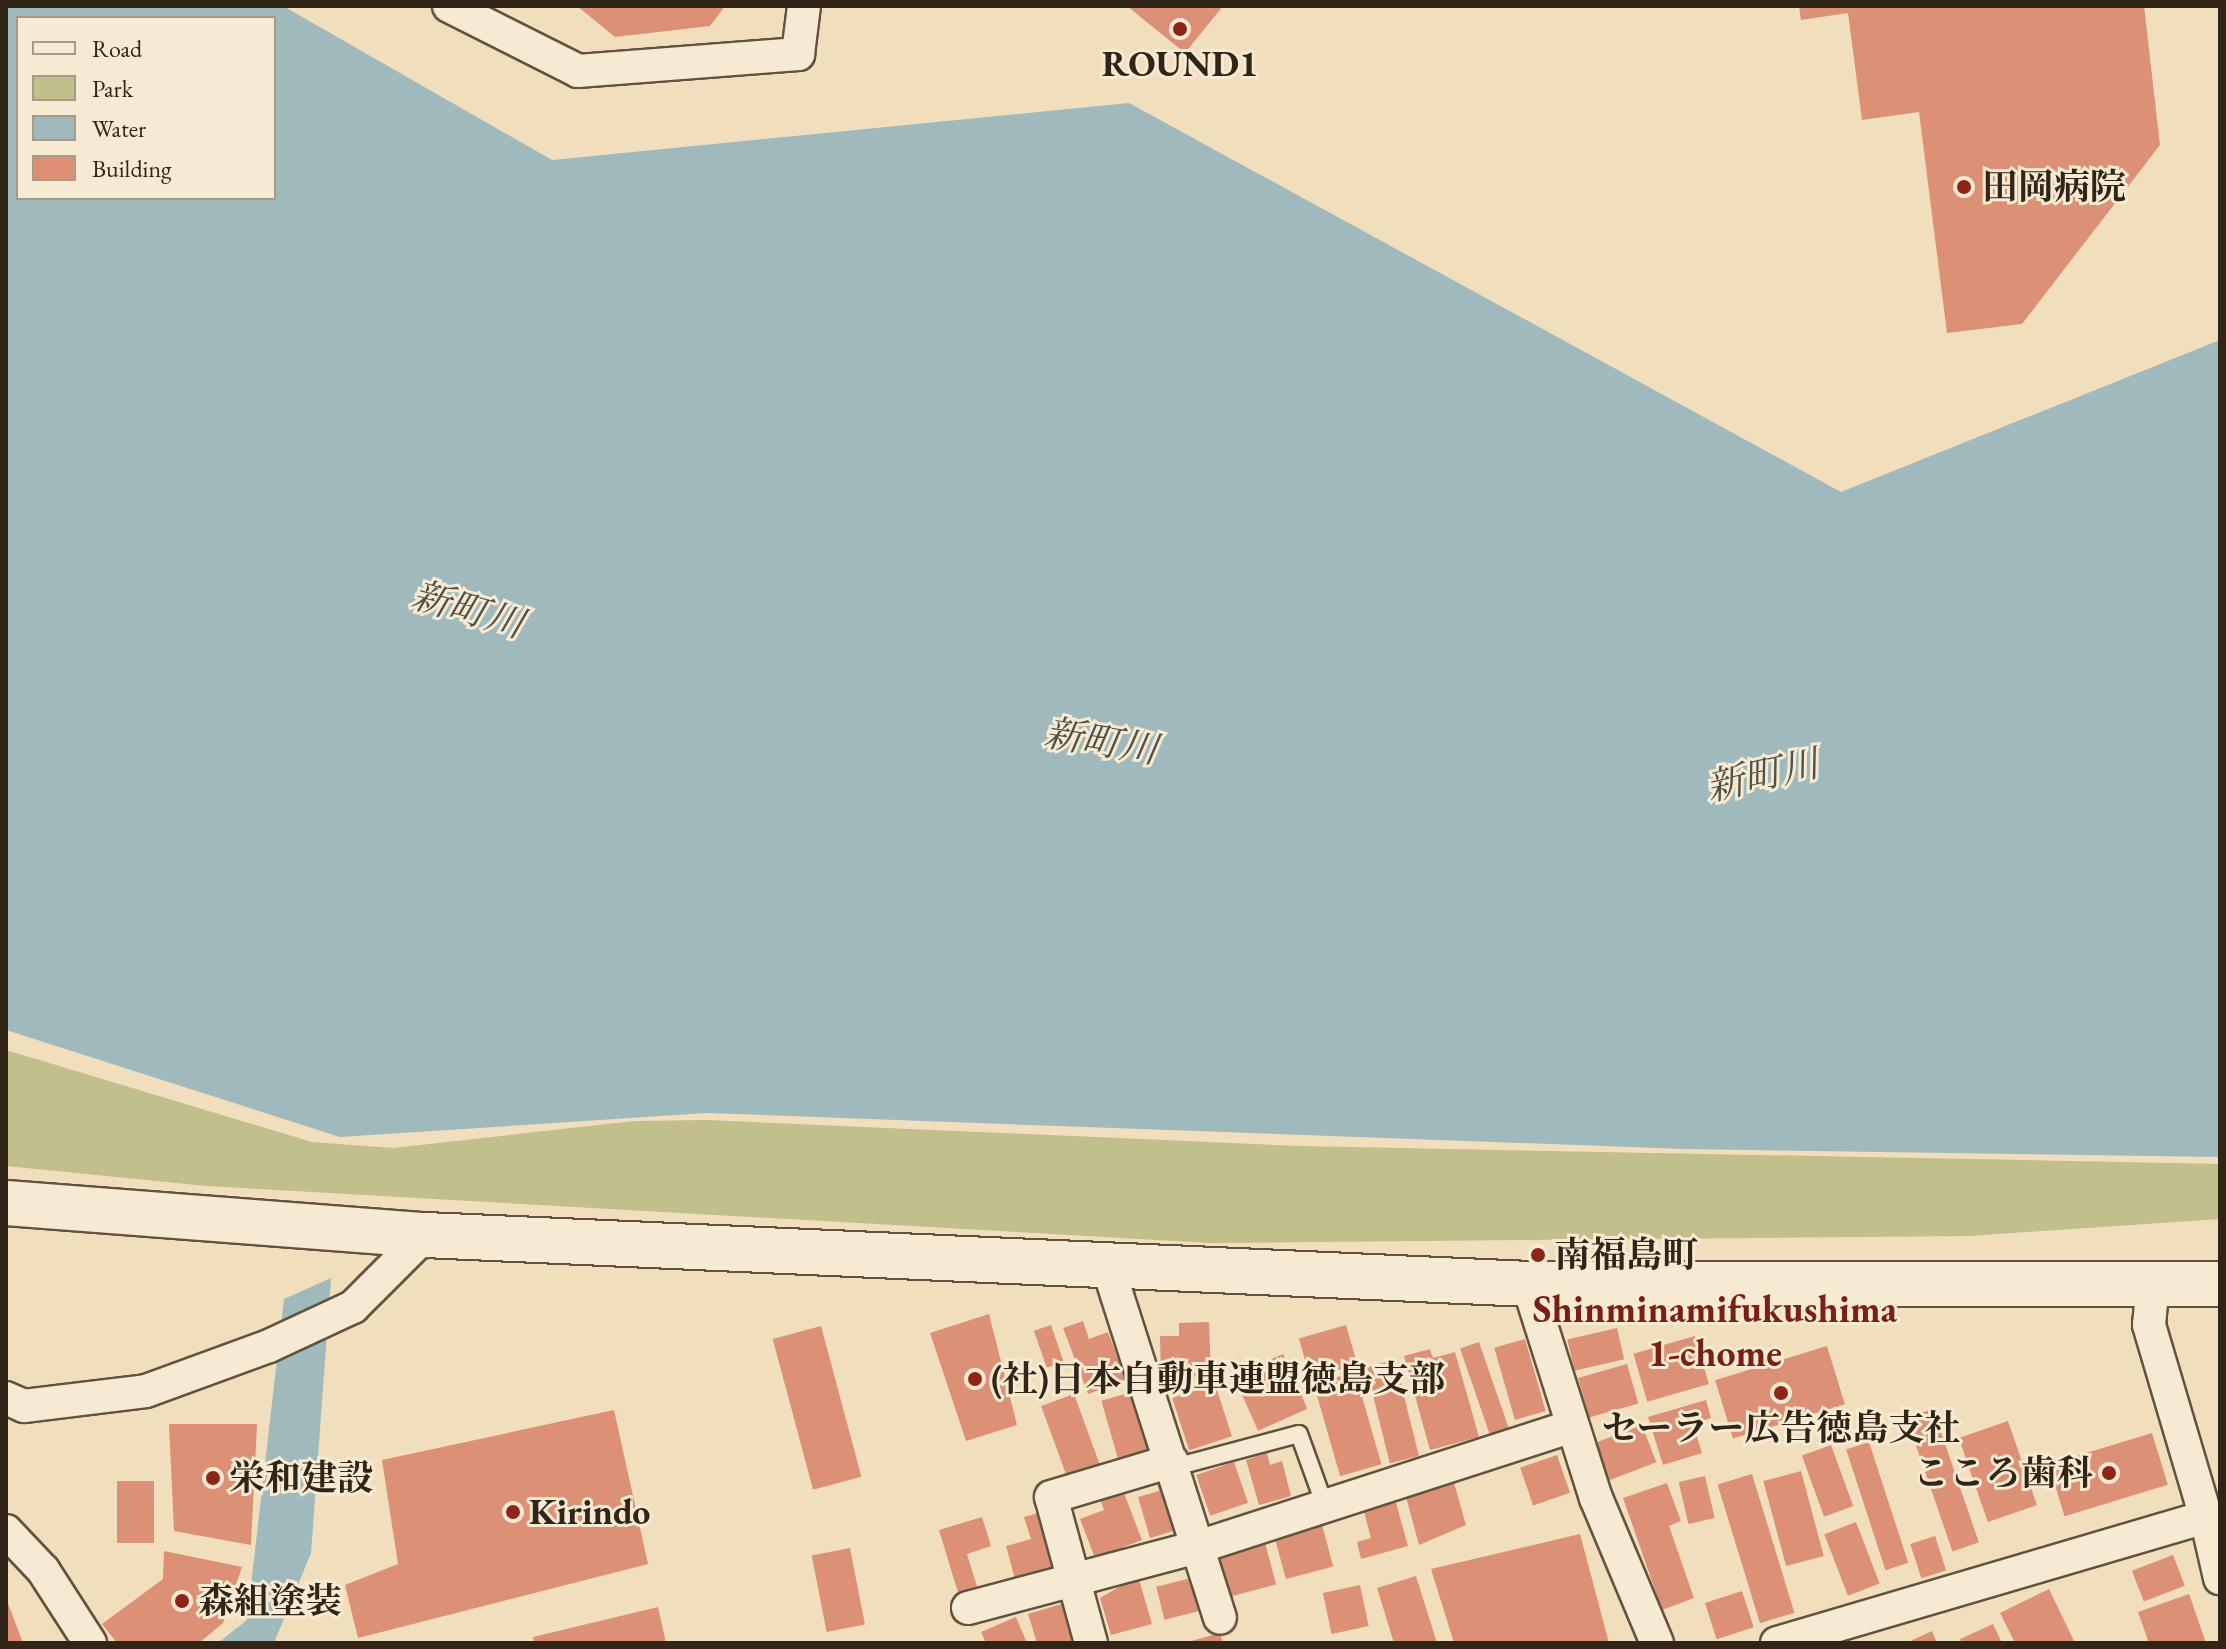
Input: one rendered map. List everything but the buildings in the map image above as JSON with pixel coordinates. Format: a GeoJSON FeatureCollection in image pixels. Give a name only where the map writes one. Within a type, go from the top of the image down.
{"type":"FeatureCollection","features":[{"type":"Feature","properties":{"kind":"street"},"geometry":{"type":"LineString","coordinates":[[449,6],[578,71],[798,54],[804,6]]}},
{"type":"Feature","properties":{"kind":"street"},"geometry":{"type":"LineString","coordinates":[[6,1203],[425,1235],[1528,1284],[2220,1284]]}},
{"type":"Feature","properties":{"kind":"street"},"geometry":{"type":"LineString","coordinates":[[6,1398],[24,1406],[146,1391],[269,1346],[340,1316],[425,1235]]}},
{"type":"Feature","properties":{"kind":"street"},"geometry":{"type":"LineString","coordinates":[[1108,1267],[1201,1546],[1220,1618]]}},
{"type":"Feature","properties":{"kind":"street"},"geometry":{"type":"LineString","coordinates":[[2153,1282],[2149,1325],[2206,1517],[2220,1578]]}},
{"type":"Feature","properties":{"kind":"street"},"geometry":{"type":"LineString","coordinates":[[1528,1284],[1572,1426],[1657,1643]]}},
{"type":"Feature","properties":{"kind":"street"},"geometry":{"type":"LineString","coordinates":[[968,1608],[1073,1584],[1201,1546],[1572,1426]]}},
{"type":"Feature","properties":{"kind":"street"},"geometry":{"type":"LineString","coordinates":[[1091,1643],[1051,1497],[1173,1464]]}},
{"type":"Feature","properties":{"kind":"street"},"geometry":{"type":"LineString","coordinates":[[1777,1643],[2206,1517]]}},
{"type":"Feature","properties":{"kind":"street"},"geometry":{"type":"LineString","coordinates":[[6,1531],[43,1570],[90,1643]]}},
{"type":"Feature","properties":{"kind":"lane"},"geometry":{"type":"LineString","coordinates":[[1173,1464],[1299,1434],[1325,1506]]}},
{"type":"Feature","properties":{"kind":"green space"},"geometry":{"type":"Polygon","coordinates":[[[6,1050],[312,1142],[393,1148],[634,1121],[707,1120],[1300,1146],[2220,1164],[2220,1219],[1969,1236],[1210,1243],[206,1186],[6,1166],[6,1050]]]}},
{"type":"Feature","properties":{"kind":"water","name":"新町川"},"geometry":{"type":"Polygon","coordinates":[[[6,6],[283,6],[552,160],[1129,103],[1841,492],[2220,340],[2220,1157],[1684,1149],[707,1113],[340,1137],[6,1030],[6,6]]]}},
{"type":"Feature","properties":{"kind":"water"},"geometry":{"type":"Polygon","coordinates":[[[331,1278],[311,1553],[274,1643],[218,1643],[247,1620],[284,1299],[331,1278]]]}},
{"type":"Feature","properties":{"kind":"place","name":"ROUND1"},"geometry":{"type":"Point","coordinates":[1180,29]}},
{"type":"Feature","properties":{"kind":"place","name":"田岡病院"},"geometry":{"type":"Point","coordinates":[1964,187]}},
{"type":"Feature","properties":{"kind":"place","name":"南福島町"},"geometry":{"type":"Point","coordinates":[1538,1255]}},
{"type":"Feature","properties":{"kind":"place","name":"(社)日本自動車連盟徳島支部"},"geometry":{"type":"Point","coordinates":[975,1379]}},
{"type":"Feature","properties":{"kind":"place","name":"セーラー広告徳島支社"},"geometry":{"type":"Point","coordinates":[1781,1393]}},
{"type":"Feature","properties":{"kind":"place","name":"こころ歯科"},"geometry":{"type":"Point","coordinates":[2109,1473]}},
{"type":"Feature","properties":{"kind":"place","name":"栄和建設"},"geometry":{"type":"Point","coordinates":[213,1478]}},
{"type":"Feature","properties":{"kind":"place","name":"Kirindo"},"geometry":{"type":"Point","coordinates":[513,1512]}},
{"type":"Feature","properties":{"kind":"place","name":"森組塗装"},"geometry":{"type":"Point","coordinates":[182,1601]}},
{"type":"Feature","properties":{"kind":"district","name":"Shinminamifukushima 1-chome"},"geometry":{"type":"Point","coordinates":[1715,1331]}}]}
